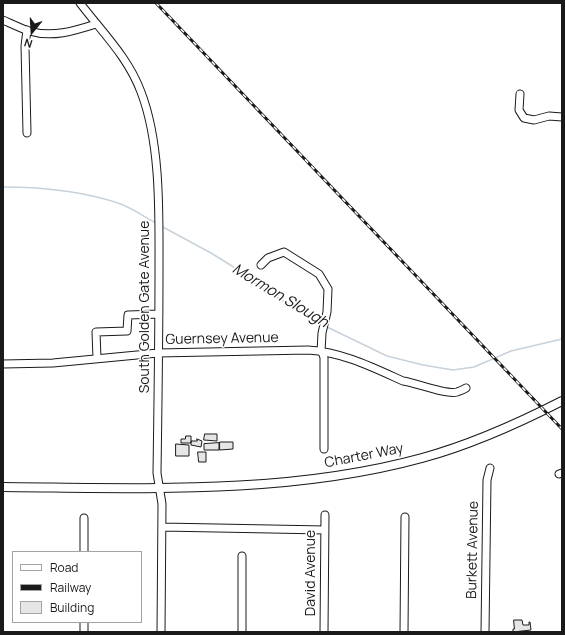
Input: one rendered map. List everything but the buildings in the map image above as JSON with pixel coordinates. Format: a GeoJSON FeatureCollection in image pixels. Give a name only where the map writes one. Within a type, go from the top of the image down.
{"type":"FeatureCollection","features":[{"type":"Feature","properties":{"kind":"main road","name":"Charter Way"},"geometry":{"type":"LineString","coordinates":[[3,486],[160,488],[291,482],[340,476],[421,458],[488,435],[535,415],[562,401]]}},
{"type":"Feature","properties":{"kind":"street","name":"South Golden Gate Avenue"},"geometry":{"type":"LineString","coordinates":[[80,3],[121,53],[131,69],[141,92],[152,132],[158,202],[159,243],[157,473],[162,504],[162,632]]}},
{"type":"Feature","properties":{"kind":"street"},"geometry":{"type":"LineString","coordinates":[[3,20],[27,30],[54,34],[72,31],[96,24]]}},
{"type":"Feature","properties":{"kind":"street"},"geometry":{"type":"LineString","coordinates":[[27,30],[25,46],[27,133]]}},
{"type":"Feature","properties":{"kind":"street"},"geometry":{"type":"LineString","coordinates":[[520,94],[519,110],[524,118],[534,120],[549,116],[562,117]]}},
{"type":"Feature","properties":{"kind":"street"},"geometry":{"type":"LineString","coordinates":[[261,265],[268,258],[284,252],[319,274],[328,289],[327,312],[322,333],[321,352],[324,358],[324,449]]}},
{"type":"Feature","properties":{"kind":"street"},"geometry":{"type":"LineString","coordinates":[[97,358],[96,332],[127,331],[128,315],[159,314]]}},
{"type":"Feature","properties":{"kind":"street","name":"Guernsey Avenue"},"geometry":{"type":"LineString","coordinates":[[3,364],[53,362],[158,353],[308,350],[346,357],[403,381],[413,382],[437,390],[456,393],[466,388]]}},
{"type":"Feature","properties":{"kind":"street","name":"Burkett Avenue"},"geometry":{"type":"LineString","coordinates":[[485,632],[487,480],[490,468]]}},
{"type":"Feature","properties":{"kind":"street","name":"David Avenue"},"geometry":{"type":"LineString","coordinates":[[324,632],[325,515]]}},
{"type":"Feature","properties":{"kind":"street"},"geometry":{"type":"LineString","coordinates":[[404,632],[405,517]]}},
{"type":"Feature","properties":{"kind":"street"},"geometry":{"type":"LineString","coordinates":[[84,518],[84,551]]}},
{"type":"Feature","properties":{"kind":"street"},"geometry":{"type":"LineString","coordinates":[[162,527],[324,530]]}},
{"type":"Feature","properties":{"kind":"street"},"geometry":{"type":"LineString","coordinates":[[242,556],[242,632]]}},
{"type":"Feature","properties":{"kind":"waterway","name":"Mormon Slough"},"geometry":{"type":"LineString","coordinates":[[3,187],[48,189],[92,196],[121,204],[156,223]]}},
{"type":"Feature","properties":{"kind":"waterway","name":"Mormon Slough"},"geometry":{"type":"LineString","coordinates":[[161,226],[211,253],[232,266],[257,285],[322,324]]}},
{"type":"Feature","properties":{"kind":"waterway","name":"Mormon Slough"},"geometry":{"type":"LineString","coordinates":[[327,327],[387,356],[423,365],[453,370],[474,367],[511,351],[562,339]]}},
{"type":"Feature","properties":{"kind":"railway"},"geometry":{"type":"LineString","coordinates":[[156,3],[562,429]]}}]}
